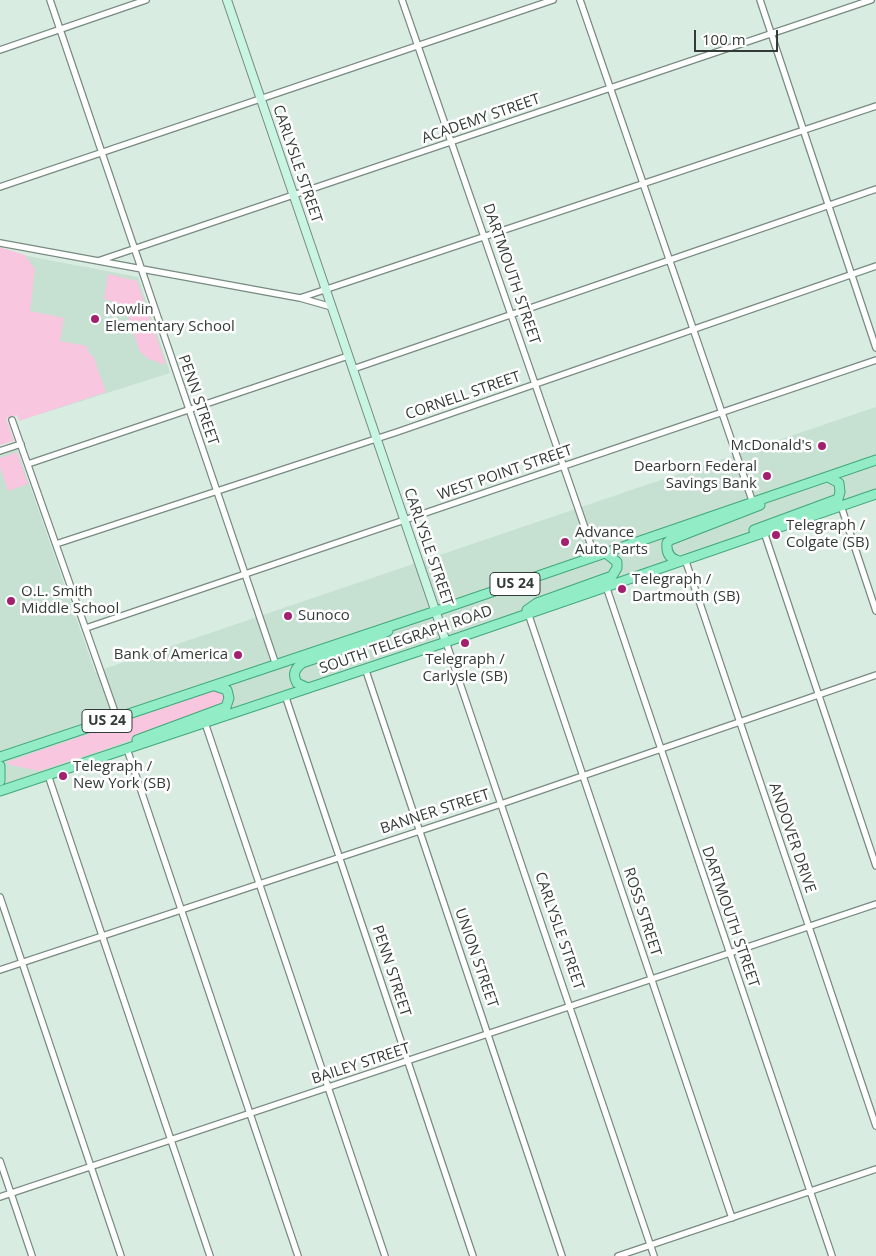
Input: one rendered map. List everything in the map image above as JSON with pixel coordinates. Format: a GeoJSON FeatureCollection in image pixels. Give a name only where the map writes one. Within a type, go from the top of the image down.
{"type":"FeatureCollection","features":[{"type":"Feature","properties":{"kind":"main road","name":"SOUTH TELEGRAPH ROAD"},"geometry":{"type":"LineString","coordinates":[[0,757],[436,612],[876,460]]}},
{"type":"Feature","properties":{"kind":"main road"},"geometry":{"type":"LineString","coordinates":[[730,544],[761,527],[838,499],[840,492],[839,483],[828,477]]}},
{"type":"Feature","properties":{"kind":"main road"},"geometry":{"type":"LineString","coordinates":[[682,560],[671,557],[667,552],[667,543],[670,540],[739,515],[780,493]]}},
{"type":"Feature","properties":{"kind":"main road","name":"SOUTH TELEGRAPH ROAD"},"geometry":{"type":"LineString","coordinates":[[0,791],[446,642],[876,494]]}},
{"type":"Feature","properties":{"kind":"main road"},"geometry":{"type":"LineString","coordinates":[[518,617],[537,604],[612,576],[617,568],[617,562],[606,553]]}},
{"type":"Feature","properties":{"kind":"main road"},"geometry":{"type":"LineString","coordinates":[[308,688],[298,683],[294,676],[297,668],[302,663],[382,635],[397,624]]}},
{"type":"Feature","properties":{"kind":"main road"},"geometry":{"type":"LineString","coordinates":[[115,753],[156,732],[226,707],[229,698],[227,690],[215,686]]}},
{"type":"Feature","properties":{"kind":"main road"},"geometry":{"type":"LineString","coordinates":[[0,766],[0,781]]}},
{"type":"Feature","properties":{"kind":"street","name":"PENN STREET"},"geometry":{"type":"LineString","coordinates":[[50,0],[276,665]]}},
{"type":"Feature","properties":{"kind":"street"},"geometry":{"type":"LineString","coordinates":[[0,50],[146,0]]}},
{"type":"Feature","properties":{"kind":"street","name":"CARLYSLE STREET"},"geometry":{"type":"LineString","coordinates":[[227,0],[654,1256]]}},
{"type":"Feature","properties":{"kind":"street","name":"DARTMOUTH STREET"},"geometry":{"type":"LineString","coordinates":[[402,0],[595,557]]}},
{"type":"Feature","properties":{"kind":"street"},"geometry":{"type":"LineString","coordinates":[[0,188],[553,0]]}},
{"type":"Feature","properties":{"kind":"street"},"geometry":{"type":"LineString","coordinates":[[580,0],[753,503]]}},
{"type":"Feature","properties":{"kind":"street"},"geometry":{"type":"LineString","coordinates":[[760,0],[805,130],[876,348]]}},
{"type":"Feature","properties":{"kind":"street","name":"ACADEMY STREET"},"geometry":{"type":"LineString","coordinates":[[98,261],[871,0]]}},
{"type":"Feature","properties":{"kind":"street"},"geometry":{"type":"LineString","coordinates":[[300,298],[485,238],[876,106]]}},
{"type":"Feature","properties":{"kind":"street"},"geometry":{"type":"LineString","coordinates":[[353,369],[876,189]]}},
{"type":"Feature","properties":{"kind":"street"},"geometry":{"type":"LineString","coordinates":[[0,243],[300,298],[332,307]]}},
{"type":"Feature","properties":{"kind":"street","name":"CORNELL STREET"},"geometry":{"type":"LineString","coordinates":[[56,544],[536,384],[876,266]]}},
{"type":"Feature","properties":{"kind":"street"},"geometry":{"type":"LineString","coordinates":[[28,464],[348,356]]}},
{"type":"Feature","properties":{"kind":"street","name":"WEST POINT STREET"},"geometry":{"type":"LineString","coordinates":[[86,628],[876,360]]}},
{"type":"Feature","properties":{"kind":"street"},"geometry":{"type":"LineString","coordinates":[[12,420],[117,718]]}},
{"type":"Feature","properties":{"kind":"street"},"geometry":{"type":"LineString","coordinates":[[0,451],[22,444]]}},
{"type":"Feature","properties":{"kind":"street"},"geometry":{"type":"LineString","coordinates":[[841,506],[876,611]]}},
{"type":"Feature","properties":{"kind":"street"},"geometry":{"type":"LineString","coordinates":[[764,532],[876,866]]}},
{"type":"Feature","properties":{"kind":"street","name":"ANDOVER DRIVE"},"geometry":{"type":"LineString","coordinates":[[682,560],[876,1126]]}},
{"type":"Feature","properties":{"kind":"street","name":"DARTMOUTH STREET"},"geometry":{"type":"LineString","coordinates":[[606,586],[832,1256]]}},
{"type":"Feature","properties":{"kind":"street","name":"ROSS STREET"},"geometry":{"type":"LineString","coordinates":[[528,613],[732,1218]]}},
{"type":"Feature","properties":{"kind":"street","name":"UNION STREET"},"geometry":{"type":"LineString","coordinates":[[365,668],[562,1256]]}},
{"type":"Feature","properties":{"kind":"street","name":"BANNER STREET"},"geometry":{"type":"LineString","coordinates":[[0,970],[501,804],[876,675]]}},
{"type":"Feature","properties":{"kind":"street","name":"PENN STREET"},"geometry":{"type":"LineString","coordinates":[[286,695],[473,1256]]}},
{"type":"Feature","properties":{"kind":"street"},"geometry":{"type":"LineString","coordinates":[[205,723],[384,1256]]}},
{"type":"Feature","properties":{"kind":"street"},"geometry":{"type":"LineString","coordinates":[[128,749],[298,1256]]}},
{"type":"Feature","properties":{"kind":"street"},"geometry":{"type":"LineString","coordinates":[[48,776],[210,1256]]}},
{"type":"Feature","properties":{"kind":"street"},"geometry":{"type":"LineString","coordinates":[[0,897],[121,1256]]}},
{"type":"Feature","properties":{"kind":"street","name":"BAILEY STREET"},"geometry":{"type":"LineString","coordinates":[[0,1197],[876,904]]}},
{"type":"Feature","properties":{"kind":"street"},"geometry":{"type":"LineString","coordinates":[[0,1161],[32,1256]]}},
{"type":"Feature","properties":{"kind":"street"},"geometry":{"type":"LineString","coordinates":[[618,1256],[876,1169]]}},
{"type":"Feature","properties":{"kind":"shaded area"},"geometry":{"type":"Polygon","coordinates":[[[0,247],[25,255],[35,269],[30,311],[64,318],[60,341],[87,346],[88,352],[93,356],[106,392],[19,421],[17,415],[6,418],[14,441],[0,445],[0,247]]]}},
{"type":"Feature","properties":{"kind":"shaded area"},"geometry":{"type":"Polygon","coordinates":[[[22,255],[138,277],[170,373],[34,416],[22,255]]]}},
{"type":"Feature","properties":{"kind":"shaded area"},"geometry":{"type":"Polygon","coordinates":[[[108,274],[137,281],[166,365],[149,359],[140,352],[124,305],[104,299],[108,274]]]}},
{"type":"Feature","properties":{"kind":"shaded area"},"geometry":{"type":"Polygon","coordinates":[[[876,407],[876,494],[0,792],[0,455],[17,449],[95,672],[876,407]]]}},
{"type":"Feature","properties":{"kind":"shaded area"},"geometry":{"type":"Polygon","coordinates":[[[17,452],[28,484],[8,491],[0,467],[0,458],[17,452]]]}},
{"type":"Feature","properties":{"kind":"shaded area"},"geometry":{"type":"Polygon","coordinates":[[[214,691],[223,694],[224,700],[222,705],[106,749],[39,771],[10,765],[7,762],[214,691]]]}},
{"type":"Feature","properties":{"kind":"place","name":"Nowlin Elementary School"},"geometry":{"type":"Point","coordinates":[95,319]}},
{"type":"Feature","properties":{"kind":"place","name":"McDonald's"},"geometry":{"type":"Point","coordinates":[822,446]}},
{"type":"Feature","properties":{"kind":"place","name":"Dearborn Federal Savings Bank"},"geometry":{"type":"Point","coordinates":[767,476]}},
{"type":"Feature","properties":{"kind":"place","name":"Telegraph / Colgate (SB)"},"geometry":{"type":"Point","coordinates":[776,535]}},
{"type":"Feature","properties":{"kind":"place","name":"Advance Auto Parts"},"geometry":{"type":"Point","coordinates":[565,542]}},
{"type":"Feature","properties":{"kind":"place","name":"Telegraph / Dartmouth (SB)"},"geometry":{"type":"Point","coordinates":[622,589]}},
{"type":"Feature","properties":{"kind":"place","name":"O.L. Smith Middle School"},"geometry":{"type":"Point","coordinates":[11,601]}},
{"type":"Feature","properties":{"kind":"place","name":"Sunoco"},"geometry":{"type":"Point","coordinates":[288,616]}},
{"type":"Feature","properties":{"kind":"place","name":"Telegraph / Carlysle (SB)"},"geometry":{"type":"Point","coordinates":[465,643]}},
{"type":"Feature","properties":{"kind":"place","name":"Bank of America"},"geometry":{"type":"Point","coordinates":[238,655]}},
{"type":"Feature","properties":{"kind":"place","name":"Telegraph / New York (SB)"},"geometry":{"type":"Point","coordinates":[63,776]}}]}
